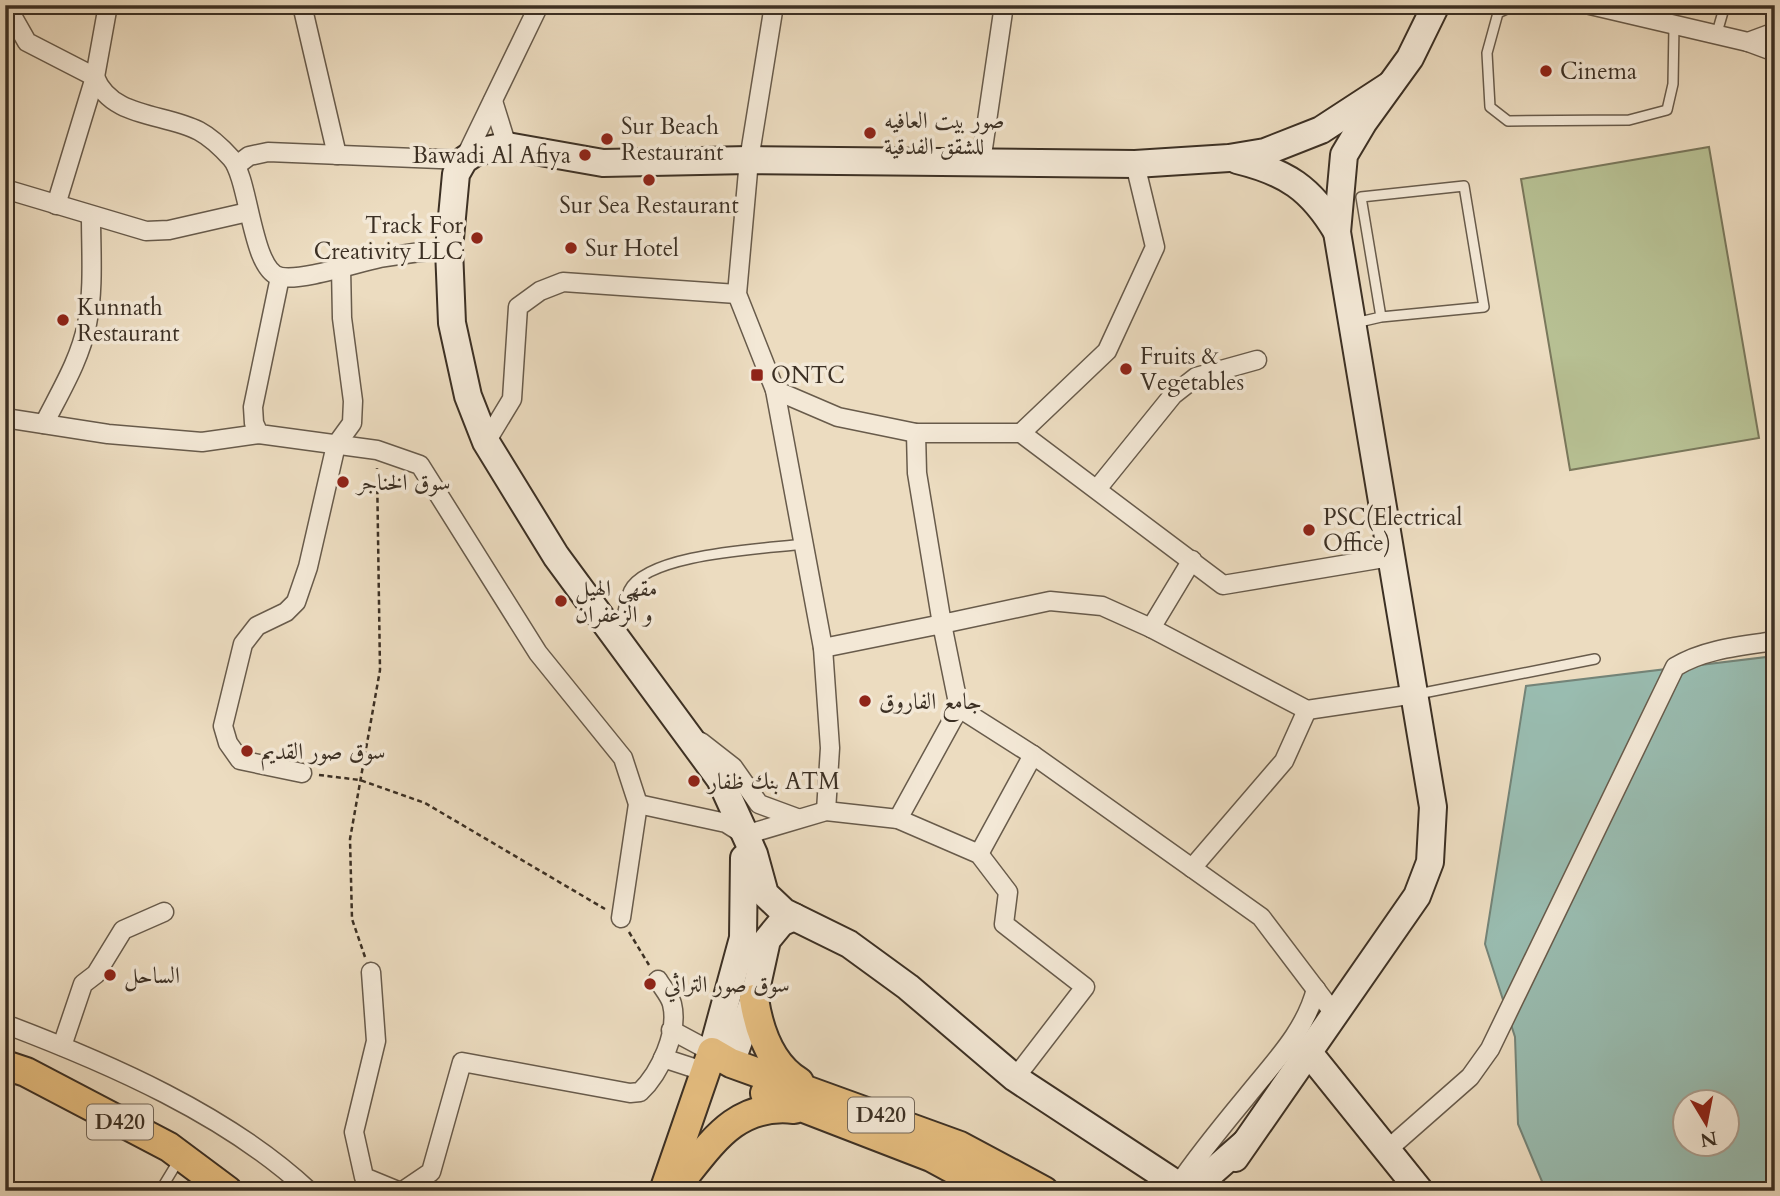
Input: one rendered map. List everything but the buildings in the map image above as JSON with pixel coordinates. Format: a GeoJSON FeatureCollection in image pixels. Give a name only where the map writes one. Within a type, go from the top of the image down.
{"type":"FeatureCollection","features":[{"type":"Feature","properties":{"kind":"main road"},"geometry":{"type":"LineString","coordinates":[[754,999],[760,1026],[777,1062],[813,1102]]}},
{"type":"Feature","properties":{"kind":"main road","name":"D420"},"geometry":{"type":"LineString","coordinates":[[5,1065],[26,1072],[181,1157],[228,1191]]}},
{"type":"Feature","properties":{"kind":"main road","name":"D420"},"geometry":{"type":"LineString","coordinates":[[719,1066],[813,1102],[931,1157],[995,1191]]}},
{"type":"Feature","properties":{"kind":"main road"},"geometry":{"type":"LineString","coordinates":[[675,1186],[719,1066]]}},
{"type":"Feature","properties":{"kind":"main road","name":"D420"},"geometry":{"type":"LineString","coordinates":[[813,1102],[960,1146],[1044,1191]]}},
{"type":"Feature","properties":{"kind":"main road"},"geometry":{"type":"LineString","coordinates":[[675,1186],[720,1133],[742,1118],[767,1108],[813,1102]]}},
{"type":"Feature","properties":{"kind":"street"},"geometry":{"type":"LineString","coordinates":[[6,5],[27,42],[95,77],[100,89],[114,103],[197,130],[217,142],[237,165],[248,212],[262,257],[270,272],[280,277],[449,249]]}},
{"type":"Feature","properties":{"kind":"street"},"geometry":{"type":"LineString","coordinates":[[56,205],[95,77],[108,5]]}},
{"type":"Feature","properties":{"kind":"street"},"geometry":{"type":"LineString","coordinates":[[302,5],[337,155]]}},
{"type":"Feature","properties":{"kind":"street"},"geometry":{"type":"LineString","coordinates":[[539,5],[456,174],[449,249],[452,323],[468,396],[486,442],[556,556],[620,639],[731,799],[754,853],[765,894],[777,908],[849,944],[908,987],[1015,1077],[1178,1188]]}},
{"type":"Feature","properties":{"kind":"street"},"geometry":{"type":"LineString","coordinates":[[774,5],[749,160],[737,294],[775,390],[823,648],[830,748],[827,811]]}},
{"type":"Feature","properties":{"kind":"street"},"geometry":{"type":"LineString","coordinates":[[981,162],[1004,5]]}},
{"type":"Feature","properties":{"kind":"street"},"geometry":{"type":"LineString","coordinates":[[1211,1191],[1336,1016],[1417,896],[1430,862],[1433,807],[1337,232],[1344,155],[1410,58],[1436,5]]}},
{"type":"Feature","properties":{"kind":"street"},"geometry":{"type":"LineString","coordinates":[[1590,5],[1748,42],[1775,52]]}},
{"type":"Feature","properties":{"kind":"street"},"geometry":{"type":"LineString","coordinates":[[1748,42],[1775,32]]}},
{"type":"Feature","properties":{"kind":"street"},"geometry":{"type":"LineString","coordinates":[[237,165],[248,156],[268,152],[464,160],[476,152],[507,146],[603,163],[749,160],[1135,164],[1229,158],[1265,152],[1321,130],[1390,85]]}},
{"type":"Feature","properties":{"kind":"street"},"geometry":{"type":"LineString","coordinates":[[493,101],[507,146]]}},
{"type":"Feature","properties":{"kind":"street"},"geometry":{"type":"LineString","coordinates":[[1229,158],[1269,168],[1301,187],[1323,208],[1337,232]]}},
{"type":"Feature","properties":{"kind":"street"},"geometry":{"type":"LineString","coordinates":[[1021,433],[1107,351],[1155,247],[1135,164]]}},
{"type":"Feature","properties":{"kind":"street"},"geometry":{"type":"LineString","coordinates":[[5,189],[146,231],[169,230],[248,212]]}},
{"type":"Feature","properties":{"kind":"street"},"geometry":{"type":"LineString","coordinates":[[44,424],[76,362],[87,326],[91,296],[91,216]]}},
{"type":"Feature","properties":{"kind":"street"},"geometry":{"type":"LineString","coordinates":[[302,773],[240,760],[228,743],[223,726],[243,644],[257,625],[286,612],[296,601],[307,567],[336,445],[352,423],[353,401],[341,318],[341,267]]}},
{"type":"Feature","properties":{"kind":"street"},"geometry":{"type":"LineString","coordinates":[[259,434],[254,423],[253,407],[280,277]]}},
{"type":"Feature","properties":{"kind":"street"},"geometry":{"type":"LineString","coordinates":[[486,442],[512,399],[518,307],[540,291],[563,282],[737,294]]}},
{"type":"Feature","properties":{"kind":"street"},"geometry":{"type":"LineString","coordinates":[[1097,489],[1173,395],[1195,377],[1257,360]]}},
{"type":"Feature","properties":{"kind":"street"},"geometry":{"type":"LineString","coordinates":[[775,390],[838,417],[916,433],[1021,433],[1192,559],[1223,585],[1391,557]]}},
{"type":"Feature","properties":{"kind":"street"},"geometry":{"type":"LineString","coordinates":[[5,418],[202,442],[259,434],[377,450],[420,465],[538,653],[623,758],[638,804],[621,918]]}},
{"type":"Feature","properties":{"kind":"street"},"geometry":{"type":"LineString","coordinates":[[898,819],[959,708],[917,473],[916,433]]}},
{"type":"Feature","properties":{"kind":"street"},"geometry":{"type":"LineString","coordinates":[[1151,628],[1192,559]]}},
{"type":"Feature","properties":{"kind":"street"},"geometry":{"type":"LineString","coordinates":[[823,648],[1050,601],[1102,606],[1151,628],[1307,710],[1415,694]]}},
{"type":"Feature","properties":{"kind":"street"},"geometry":{"type":"LineString","coordinates":[[1387,1150],[1471,1077],[1490,1049],[1675,667],[1687,659],[1713,652],[1775,641]]}},
{"type":"Feature","properties":{"kind":"street"},"geometry":{"type":"LineString","coordinates":[[959,708],[1034,755],[1261,918],[1336,1016]]}},
{"type":"Feature","properties":{"kind":"street"},"geometry":{"type":"LineString","coordinates":[[1192,868],[1284,761],[1307,710]]}},
{"type":"Feature","properties":{"kind":"street"},"geometry":{"type":"LineString","coordinates":[[682,726],[733,767],[759,804],[797,818]]}},
{"type":"Feature","properties":{"kind":"street"},"geometry":{"type":"LineString","coordinates":[[979,854],[1034,755]]}},
{"type":"Feature","properties":{"kind":"street"},"geometry":{"type":"LineString","coordinates":[[638,804],[726,823],[745,835]]}},
{"type":"Feature","properties":{"kind":"street"},"geometry":{"type":"LineString","coordinates":[[745,835],[827,811],[898,819],[979,854],[1008,892],[1004,924],[1085,987],[1015,1077]]}},
{"type":"Feature","properties":{"kind":"street"},"geometry":{"type":"LineString","coordinates":[[719,1066],[743,938],[745,835]]}},
{"type":"Feature","properties":{"kind":"street"},"geometry":{"type":"LineString","coordinates":[[62,1046],[83,984],[96,974],[123,930],[164,912]]}},
{"type":"Feature","properties":{"kind":"street"},"geometry":{"type":"LineString","coordinates":[[719,1066],[754,999],[767,940],[782,923],[794,917]]}},
{"type":"Feature","properties":{"kind":"street"},"geometry":{"type":"LineString","coordinates":[[371,972],[376,1041],[354,1132],[364,1177],[401,1191],[432,1172],[462,1062],[631,1093],[640,1091],[663,1058],[671,1030],[672,1004],[658,980]]}},
{"type":"Feature","properties":{"kind":"street"},"geometry":{"type":"LineString","coordinates":[[1178,1188],[1202,1150],[1294,1038],[1310,1013],[1316,989]]}},
{"type":"Feature","properties":{"kind":"street"},"geometry":{"type":"LineString","coordinates":[[5,1024],[62,1046],[197,1110],[290,1173],[309,1191]]}},
{"type":"Feature","properties":{"kind":"street"},"geometry":{"type":"LineString","coordinates":[[671,1030],[719,1066]]}},
{"type":"Feature","properties":{"kind":"street"},"geometry":{"type":"LineString","coordinates":[[1309,1053],[1420,1191]]}},
{"type":"Feature","properties":{"kind":"street"},"geometry":{"type":"LineString","coordinates":[[663,1058],[719,1066]]}},
{"type":"Feature","properties":{"kind":"street"},"geometry":{"type":"LineString","coordinates":[[1178,1188],[1203,1180],[1244,1144]]}},
{"type":"Feature","properties":{"kind":"lane"},"geometry":{"type":"LineString","coordinates":[[1538,5],[1515,5],[1498,13],[1487,53],[1490,107],[1508,121],[1629,120],[1667,110],[1673,84],[1674,26]]}},
{"type":"Feature","properties":{"kind":"lane"},"geometry":{"type":"LineString","coordinates":[[1716,36],[1725,5]]}},
{"type":"Feature","properties":{"kind":"lane"},"geometry":{"type":"LineString","coordinates":[[1351,324],[1381,317],[1484,307],[1464,186],[1361,197],[1381,317]]}},
{"type":"Feature","properties":{"kind":"lane"},"geometry":{"type":"LineString","coordinates":[[620,639],[630,588],[644,574],[665,565],[694,559],[804,544]]}},
{"type":"Feature","properties":{"kind":"lane"},"geometry":{"type":"LineString","coordinates":[[1415,694],[1595,659]]}},
{"type":"Feature","properties":{"kind":"lane"},"geometry":{"type":"LineString","coordinates":[[160,1191],[181,1157]]}},
{"type":"Feature","properties":{"kind":"path"},"geometry":{"type":"LineString","coordinates":[[371,972],[352,919],[350,839],[380,670],[377,450]]}},
{"type":"Feature","properties":{"kind":"path"},"geometry":{"type":"LineString","coordinates":[[302,773],[360,780],[425,803],[621,918],[658,980]]}},
{"type":"Feature","properties":{"kind":"green space"},"geometry":{"type":"Polygon","coordinates":[[[1709,147],[1759,438],[1570,470],[1521,179],[1709,147]]]}},
{"type":"Feature","properties":{"kind":"water"},"geometry":{"type":"Polygon","coordinates":[[[1775,656],[1775,1191],[1546,1191],[1518,1124],[1515,1037],[1485,944],[1526,686],[1775,656]]]}},
{"type":"Feature","properties":{"kind":"place","name":"Cinema"},"geometry":{"type":"Point","coordinates":[1546,71]}},
{"type":"Feature","properties":{"kind":"place","name":"صور بيت العافيه للشقق الفدقية"},"geometry":{"type":"Point","coordinates":[870,133]}},
{"type":"Feature","properties":{"kind":"place","name":"Sur Beach Restaurant"},"geometry":{"type":"Point","coordinates":[607,139]}},
{"type":"Feature","properties":{"kind":"place","name":"Bawadi Al Afiya"},"geometry":{"type":"Point","coordinates":[585,155]}},
{"type":"Feature","properties":{"kind":"place","name":"Sur Sea Restaurant"},"geometry":{"type":"Point","coordinates":[649,180]}},
{"type":"Feature","properties":{"kind":"place","name":"Track For Creativity LLC"},"geometry":{"type":"Point","coordinates":[477,238]}},
{"type":"Feature","properties":{"kind":"place","name":"Sur Hotel"},"geometry":{"type":"Point","coordinates":[571,248]}},
{"type":"Feature","properties":{"kind":"place","name":"Kunnath Restaurant"},"geometry":{"type":"Point","coordinates":[63,320]}},
{"type":"Feature","properties":{"kind":"place","name":"Fruits & Vegetables"},"geometry":{"type":"Point","coordinates":[1126,369]}},
{"type":"Feature","properties":{"kind":"place","name":"ONTC"},"geometry":{"type":"Point","coordinates":[757,375]}},
{"type":"Feature","properties":{"kind":"place","name":"سوق الخناجر"},"geometry":{"type":"Point","coordinates":[343,482]}},
{"type":"Feature","properties":{"kind":"place","name":"PSC(Electrical Office)"},"geometry":{"type":"Point","coordinates":[1309,530]}},
{"type":"Feature","properties":{"kind":"place","name":"مقهى الهيل و الزعفران"},"geometry":{"type":"Point","coordinates":[561,601]}},
{"type":"Feature","properties":{"kind":"place","name":"جامع الفاروق"},"geometry":{"type":"Point","coordinates":[865,701]}},
{"type":"Feature","properties":{"kind":"place","name":"سوق صور القديم"},"geometry":{"type":"Point","coordinates":[247,751]}},
{"type":"Feature","properties":{"kind":"place","name":"بنك ظفار ATM"},"geometry":{"type":"Point","coordinates":[694,781]}},
{"type":"Feature","properties":{"kind":"place","name":"الساحل"},"geometry":{"type":"Point","coordinates":[110,975]}},
{"type":"Feature","properties":{"kind":"place","name":"سوق صور التراثي"},"geometry":{"type":"Point","coordinates":[650,984]}}]}
